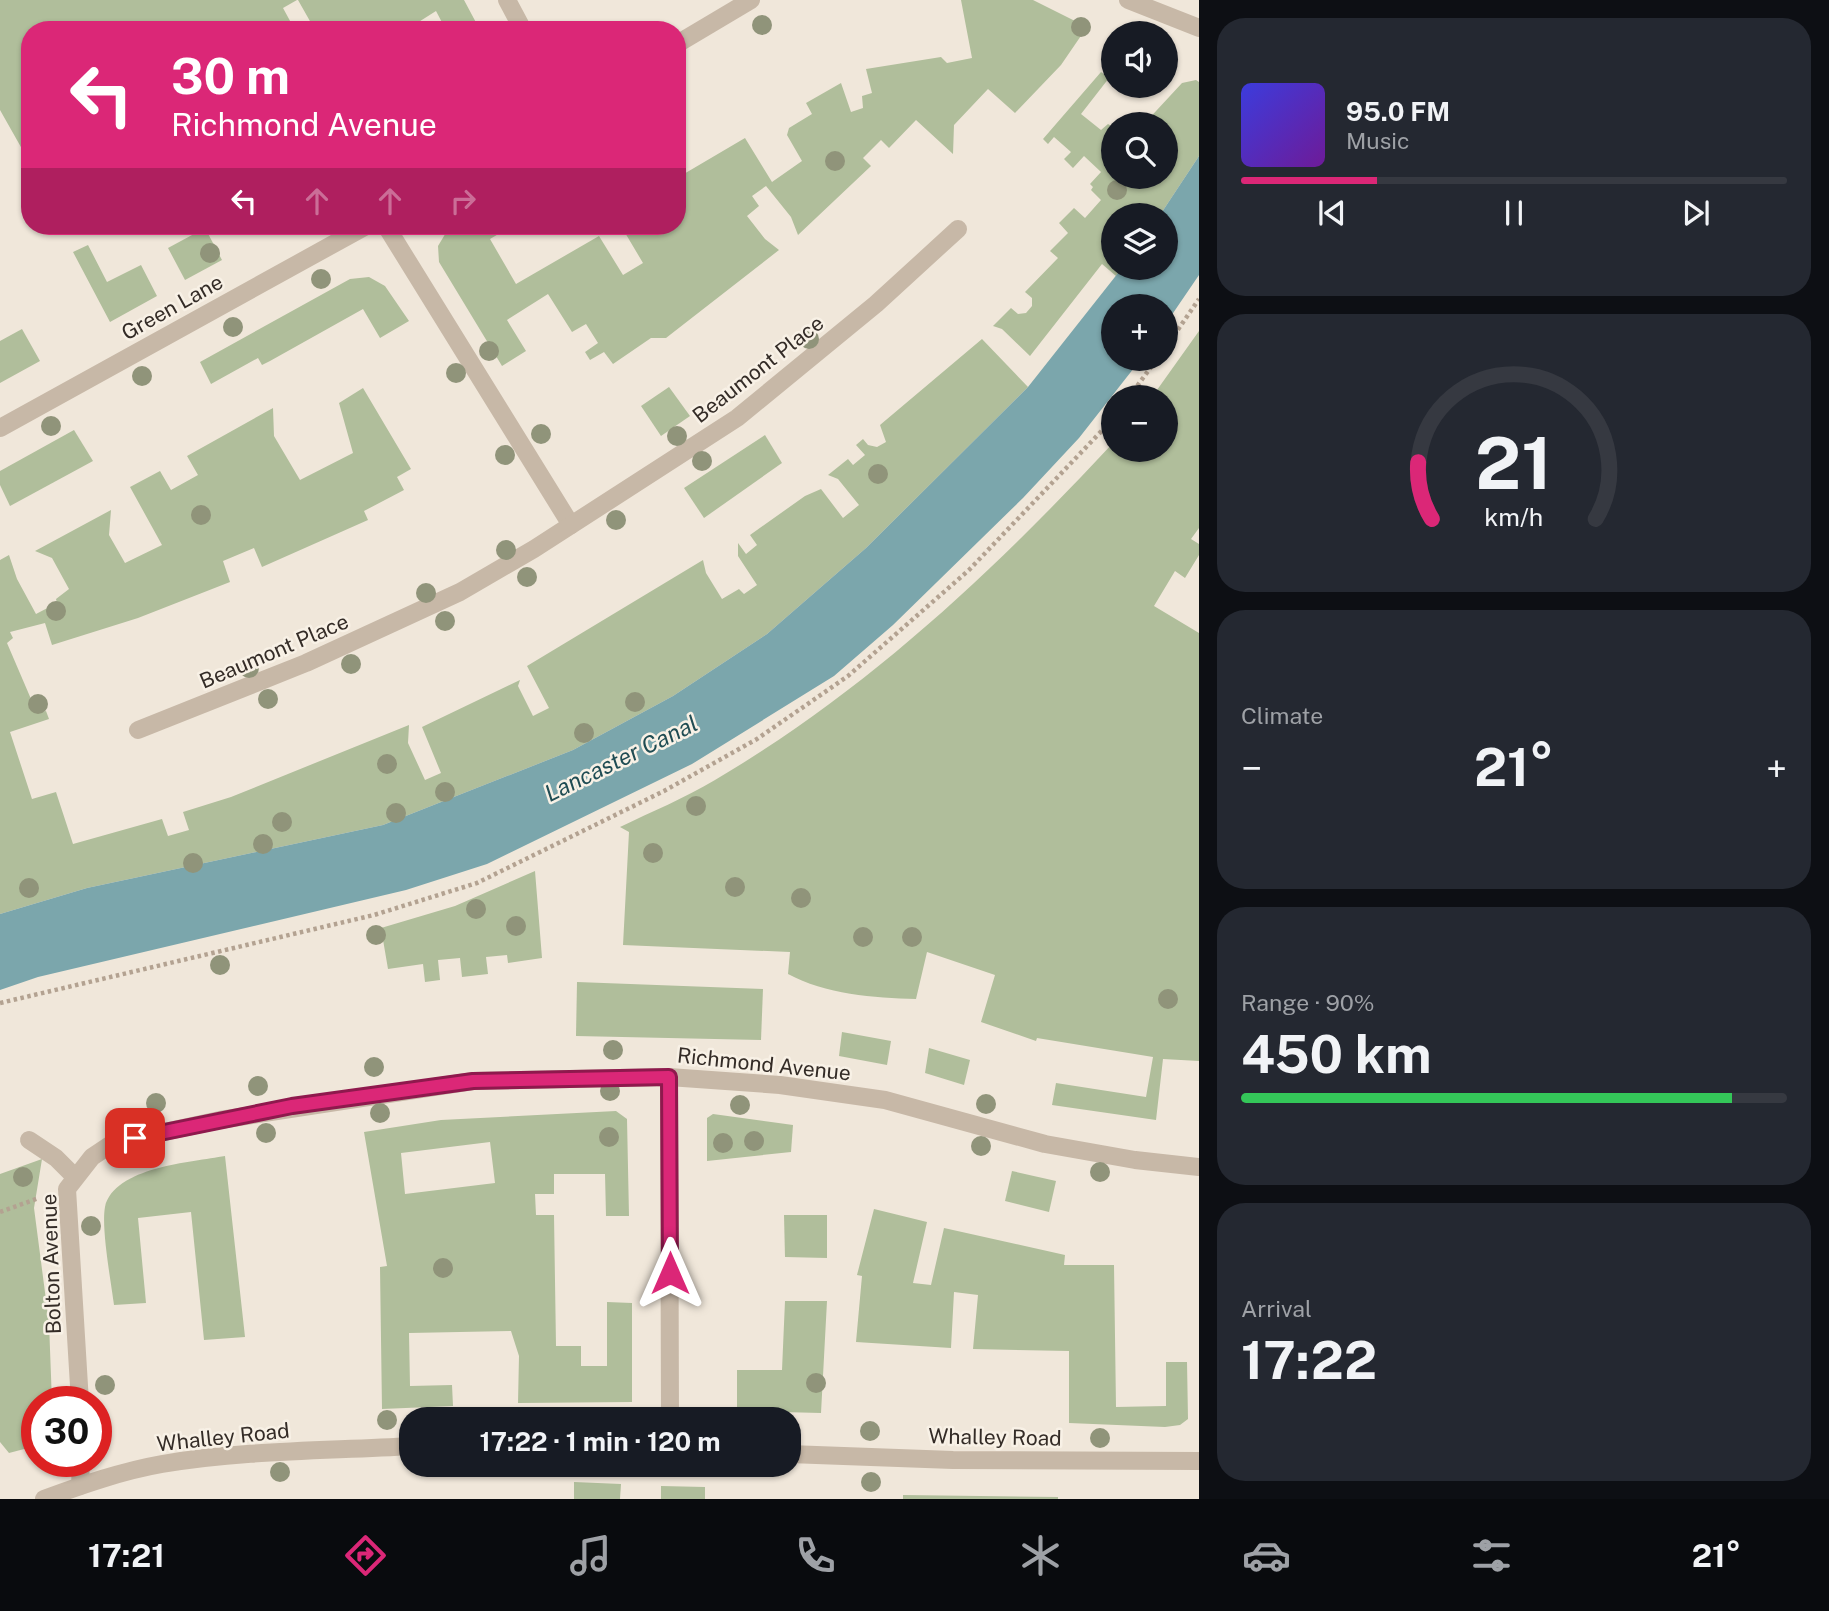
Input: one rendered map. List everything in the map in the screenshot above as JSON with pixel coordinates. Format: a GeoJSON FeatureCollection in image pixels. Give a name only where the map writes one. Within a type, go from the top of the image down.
{"type":"FeatureCollection","features":[{"type":"Feature","properties":{"kind":"street"},"geometry":{"type":"LineString","coordinates":[[507,0],[518,21]]}},
{"type":"Feature","properties":{"kind":"street"},"geometry":{"type":"LineString","coordinates":[[686,39],[751,0]]}},
{"type":"Feature","properties":{"kind":"street"},"geometry":{"type":"LineString","coordinates":[[1128,0],[1196,25]]}},
{"type":"Feature","properties":{"kind":"street","name":"Beaumont Place"},"geometry":{"type":"LineString","coordinates":[[138,730],[306,663],[460,592],[571,525],[737,418],[876,304],[958,229]]}},
{"type":"Feature","properties":{"kind":"street","name":"Green Lane"},"geometry":{"type":"LineString","coordinates":[[0,428],[350,235]]}},
{"type":"Feature","properties":{"kind":"street"},"geometry":{"type":"LineString","coordinates":[[392,235],[571,525]]}},
{"type":"Feature","properties":{"kind":"street"},"geometry":{"type":"LineString","coordinates":[[669,1077],[670,1407]]}},
{"type":"Feature","properties":{"kind":"street","name":"Richmond Avenue"},"geometry":{"type":"LineString","coordinates":[[113,1143],[292,1106],[473,1081],[669,1077],[780,1085],[885,1100],[1045,1144],[1135,1160],[1199,1167]]}},
{"type":"Feature","properties":{"kind":"street"},"geometry":{"type":"LineString","coordinates":[[29,1140],[57,1158],[75,1178]]}},
{"type":"Feature","properties":{"kind":"street","name":"Bolton Avenue"},"geometry":{"type":"LineString","coordinates":[[79,1386],[67,1189],[92,1157],[113,1143]]}},
{"type":"Feature","properties":{"kind":"street","name":"Whalley Road"},"geometry":{"type":"LineString","coordinates":[[44,1499],[80,1486],[161,1464],[237,1455],[399,1447]]}},
{"type":"Feature","properties":{"kind":"street","name":"Whalley Road"},"geometry":{"type":"LineString","coordinates":[[801,1454],[953,1460],[1199,1461]]}},
{"type":"Feature","properties":{"kind":"street"},"geometry":{"type":"LineString","coordinates":[[80,1477],[80,1486]]}},
{"type":"Feature","properties":{"kind":"path"},"geometry":{"type":"LineString","coordinates":[[1178,330],[1199,299]]}},
{"type":"Feature","properties":{"kind":"path"},"geometry":{"type":"LineString","coordinates":[[0,1003],[374,915],[477,883],[664,791],[757,739],[848,676],[969,570],[1101,432]]}},
{"type":"Feature","properties":{"kind":"path"},"geometry":{"type":"LineString","coordinates":[[0,1212],[47,1196]]}},
{"type":"Feature","properties":{"kind":"green space"},"geometry":{"type":"Polygon","coordinates":[[[0,0],[297,0],[283,8],[290,21],[21,21],[21,147],[0,110],[0,0]]]}},
{"type":"Feature","properties":{"kind":"green space"},"geometry":{"type":"Polygon","coordinates":[[[298,0],[464,0],[475,21],[441,21],[436,11],[420,21],[310,21],[298,0]]]}},
{"type":"Feature","properties":{"kind":"green space"},"geometry":{"type":"Polygon","coordinates":[[[961,0],[1033,0],[1087,27],[1061,65],[1015,113],[988,89],[954,125],[953,154],[916,120],[889,148],[881,140],[863,158],[871,166],[798,235],[791,217],[766,186],[752,196],[759,206],[747,216],[765,239],[779,250],[666,338],[651,338],[613,364],[604,352],[590,360],[585,352],[598,343],[586,324],[572,332],[548,294],[507,320],[526,351],[502,366],[439,262],[438,246],[445,235],[497,235],[490,239],[516,284],[599,236],[623,275],[643,263],[626,235],[686,235],[686,173],[745,138],[772,182],[802,161],[787,135],[789,128],[812,114],[806,103],[841,83],[851,112],[863,108],[862,96],[872,93],[866,69],[941,57],[947,63],[972,58],[961,0]]]}},
{"type":"Feature","properties":{"kind":"green space"},"geometry":{"type":"Polygon","coordinates":[[[1101,72],[1101,88],[1081,114],[1101,130],[1101,172],[1084,156],[1073,168],[1064,159],[1071,152],[1054,137],[1048,144],[1043,139],[1101,72]]]}},
{"type":"Feature","properties":{"kind":"green space"},"geometry":{"type":"Polygon","coordinates":[[[1196,80],[1199,82],[1199,156],[1178,188],[1178,112],[1155,112],[1168,98],[1178,98],[1178,87],[1182,83],[1196,80]]]}},
{"type":"Feature","properties":{"kind":"green space"},"geometry":{"type":"Polygon","coordinates":[[[1101,172],[1101,189],[1177,189],[1168,203],[1101,203],[1101,265],[1030,356],[1002,329],[993,326],[1011,308],[1018,314],[1026,313],[1032,306],[1032,298],[1025,292],[1058,258],[1050,251],[1068,233],[1059,223],[1074,208],[1085,218],[1101,200],[1091,190],[1093,187],[1090,184],[1101,172]]]}},
{"type":"Feature","properties":{"kind":"green space"},"geometry":{"type":"Polygon","coordinates":[[[192,235],[209,235],[222,260],[185,280],[168,248],[192,235]]]}},
{"type":"Feature","properties":{"kind":"green space"},"geometry":{"type":"Polygon","coordinates":[[[88,245],[107,282],[141,265],[157,296],[110,322],[73,252],[88,245]]]}},
{"type":"Feature","properties":{"kind":"green space"},"geometry":{"type":"Polygon","coordinates":[[[369,277],[385,286],[409,321],[380,338],[363,309],[262,365],[258,358],[211,384],[200,362],[350,279],[369,277]]]}},
{"type":"Feature","properties":{"kind":"green space"},"geometry":{"type":"Polygon","coordinates":[[[22,329],[40,361],[0,383],[0,341],[22,329]]]}},
{"type":"Feature","properties":{"kind":"green space"},"geometry":{"type":"Polygon","coordinates":[[[1199,331],[1199,528],[1191,539],[1199,544],[1199,555],[1185,578],[1175,571],[1154,606],[1199,633],[1199,1061],[1163,1059],[1156,1120],[1052,1105],[1056,1083],[1146,1097],[1153,1057],[1037,1038],[1036,1041],[981,1022],[995,975],[927,952],[916,999],[850,994],[802,981],[788,974],[790,952],[623,945],[629,832],[620,827],[715,780],[771,745],[876,668],[975,582],[1101,456],[1101,462],[1178,462],[1178,385],[1161,385],[1171,371],[1178,371],[1178,360],[1199,331]]]}},
{"type":"Feature","properties":{"kind":"green space"},"geometry":{"type":"Polygon","coordinates":[[[982,339],[1028,387],[866,548],[767,634],[673,696],[573,750],[383,825],[87,888],[0,914],[0,560],[9,555],[17,579],[36,614],[57,603],[56,599],[69,589],[52,558],[35,551],[111,510],[109,535],[125,563],[162,545],[130,487],[160,471],[171,490],[198,475],[187,456],[273,408],[274,436],[300,480],[353,453],[339,403],[363,388],[411,469],[397,477],[404,490],[364,511],[368,520],[262,567],[254,548],[223,561],[230,582],[138,618],[52,645],[45,623],[10,632],[13,638],[7,643],[37,713],[46,711],[49,719],[10,732],[32,799],[56,792],[73,844],[162,819],[168,836],[189,830],[183,812],[231,797],[409,725],[408,743],[425,780],[441,773],[422,727],[520,680],[518,686],[533,716],[549,708],[527,666],[703,560],[706,573],[722,599],[739,589],[744,594],[757,585],[738,556],[738,543],[746,554],[757,545],[750,535],[805,496],[821,489],[843,518],[859,505],[838,479],[828,475],[848,459],[853,465],[865,455],[856,445],[863,439],[868,445],[877,447],[886,442],[880,425],[982,339]]]}},
{"type":"Feature","properties":{"kind":"green space"},"geometry":{"type":"Polygon","coordinates":[[[669,387],[690,416],[661,436],[641,406],[669,387]]]}},
{"type":"Feature","properties":{"kind":"green space"},"geometry":{"type":"Polygon","coordinates":[[[74,430],[93,461],[10,506],[0,485],[0,471],[74,430]]]}},
{"type":"Feature","properties":{"kind":"green space"},"geometry":{"type":"Polygon","coordinates":[[[765,435],[782,463],[704,518],[684,488],[765,435]]]}},
{"type":"Feature","properties":{"kind":"green space"},"geometry":{"type":"Polygon","coordinates":[[[535,871],[542,958],[508,963],[507,955],[486,957],[488,974],[462,977],[460,958],[438,960],[440,980],[425,982],[423,964],[388,969],[381,928],[455,906],[535,871]]]}},
{"type":"Feature","properties":{"kind":"green space"},"geometry":{"type":"Polygon","coordinates":[[[577,982],[763,989],[761,1040],[576,1036],[577,982]]]}},
{"type":"Feature","properties":{"kind":"green space"},"geometry":{"type":"Polygon","coordinates":[[[842,1032],[891,1041],[887,1065],[839,1056],[842,1032]]]}},
{"type":"Feature","properties":{"kind":"green space"},"geometry":{"type":"Polygon","coordinates":[[[929,1048],[970,1060],[964,1085],[925,1073],[929,1048]]]}},
{"type":"Feature","properties":{"kind":"green space"},"geometry":{"type":"Polygon","coordinates":[[[616,1111],[627,1119],[629,1216],[606,1216],[605,1174],[554,1174],[554,1194],[535,1194],[536,1215],[554,1215],[556,1346],[581,1346],[581,1366],[607,1366],[607,1302],[632,1303],[632,1402],[518,1403],[519,1356],[511,1331],[409,1333],[410,1386],[452,1385],[453,1406],[382,1409],[380,1267],[387,1266],[364,1132],[441,1120],[616,1111]],[[490,1142],[401,1153],[405,1194],[495,1183],[490,1142]]]}},
{"type":"Feature","properties":{"kind":"green space"},"geometry":{"type":"Polygon","coordinates":[[[713,1114],[793,1125],[791,1152],[707,1161],[707,1118],[713,1114]]]}},
{"type":"Feature","properties":{"kind":"green space"},"geometry":{"type":"Polygon","coordinates":[[[225,1156],[245,1337],[204,1340],[191,1212],[138,1218],[146,1303],[114,1305],[104,1228],[105,1207],[111,1194],[123,1183],[156,1169],[225,1156]]]}},
{"type":"Feature","properties":{"kind":"green space"},"geometry":{"type":"Polygon","coordinates":[[[42,1159],[34,1208],[49,1323],[51,1386],[21,1386],[21,1450],[9,1453],[0,1442],[0,1174],[42,1159]]]}},
{"type":"Feature","properties":{"kind":"green space"},"geometry":{"type":"Polygon","coordinates":[[[1012,1171],[1056,1181],[1049,1212],[1005,1201],[1012,1171]]]}},
{"type":"Feature","properties":{"kind":"green space"},"geometry":{"type":"Polygon","coordinates":[[[874,1209],[927,1222],[913,1283],[931,1285],[944,1228],[1065,1255],[1064,1265],[1114,1265],[1116,1407],[1166,1406],[1166,1362],[1187,1362],[1188,1419],[1180,1425],[1165,1427],[1069,1423],[1069,1351],[973,1349],[978,1295],[954,1292],[951,1348],[856,1342],[862,1276],[857,1275],[874,1209]]]}},
{"type":"Feature","properties":{"kind":"green space"},"geometry":{"type":"Polygon","coordinates":[[[784,1215],[827,1215],[827,1258],[785,1257],[784,1215]]]}},
{"type":"Feature","properties":{"kind":"green space"},"geometry":{"type":"Polygon","coordinates":[[[785,1301],[827,1301],[821,1413],[801,1413],[801,1407],[737,1407],[737,1370],[782,1370],[785,1301]]]}},
{"type":"Feature","properties":{"kind":"green space"},"geometry":{"type":"Polygon","coordinates":[[[574,1482],[621,1484],[620,1499],[574,1499],[574,1482]]]}},
{"type":"Feature","properties":{"kind":"green space"},"geometry":{"type":"Polygon","coordinates":[[[661,1486],[705,1487],[705,1499],[661,1499],[661,1486]]]}},
{"type":"Feature","properties":{"kind":"green space"},"geometry":{"type":"Polygon","coordinates":[[[903,1495],[1058,1497],[1058,1499],[903,1499],[903,1495]]]}},
{"type":"Feature","properties":{"kind":"water"},"geometry":{"type":"Polygon","coordinates":[[[1199,156],[1199,275],[1178,306],[1178,294],[1101,294],[1113,280],[1178,280],[1178,203],[1168,203],[1199,156]]]}},
{"type":"Feature","properties":{"kind":"water","name":"Lancaster Canal"},"geometry":{"type":"Polygon","coordinates":[[[1101,295],[1101,371],[1132,371],[1121,385],[1101,385],[1101,410],[1079,438],[1023,498],[893,625],[834,676],[692,764],[487,864],[406,890],[38,977],[0,990],[0,914],[87,888],[383,825],[573,750],[673,696],[767,634],[866,548],[1028,387],[1101,295]]]}},
{"type":"Feature","properties":{"kind":"route"},"geometry":{"type":"LineString","coordinates":[[135,1138],[292,1106],[473,1081],[544,1077],[669,1077],[670,1273]]}}]}
